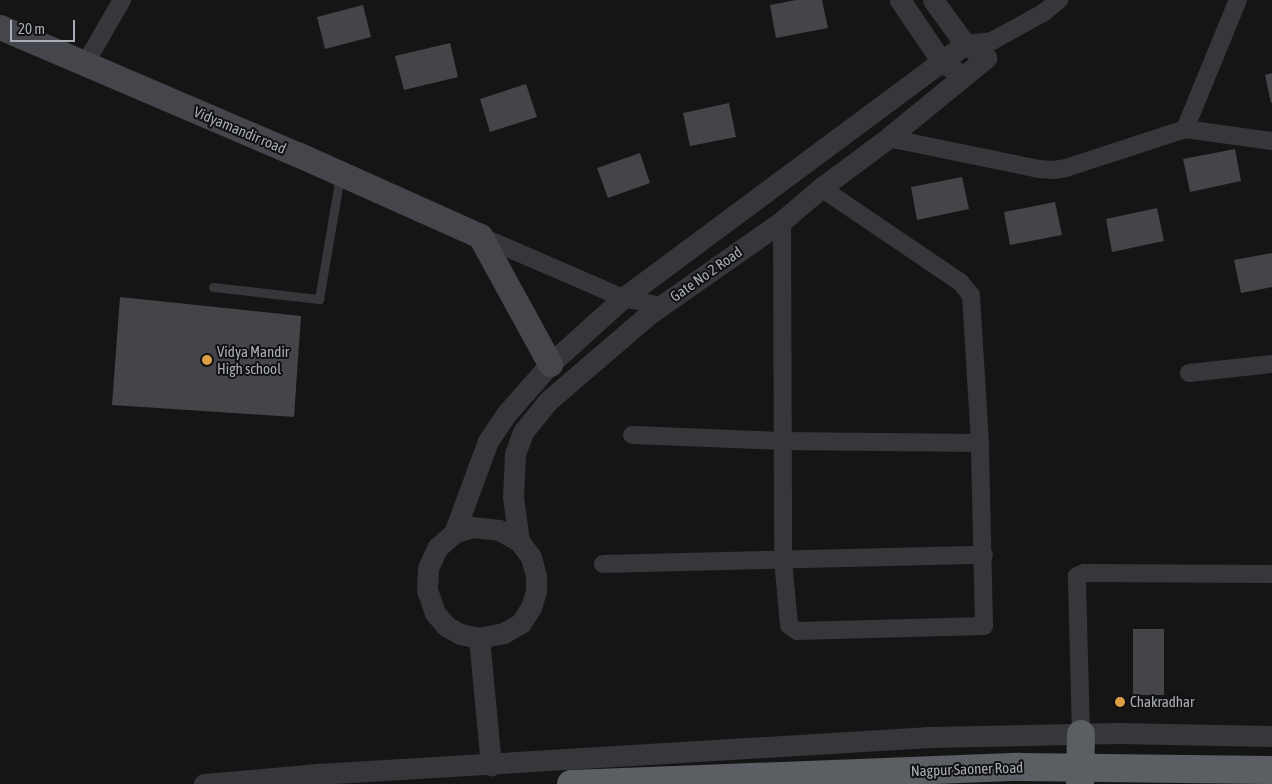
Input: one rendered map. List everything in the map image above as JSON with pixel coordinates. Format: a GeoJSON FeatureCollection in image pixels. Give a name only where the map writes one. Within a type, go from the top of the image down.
{"type":"FeatureCollection","features":[{"type":"Feature","properties":{"kind":"highway"},"geometry":{"type":"LineString","coordinates":[[1081,734],[1081,776]]}},
{"type":"Feature","properties":{"kind":"highway","name":"Nagpur Saoner Road"},"geometry":{"type":"LineString","coordinates":[[571,784],[1020,767],[1081,776],[1205,769],[1272,770]]}},
{"type":"Feature","properties":{"kind":"main road","name":"Vidyamandir road"},"geometry":{"type":"LineString","coordinates":[[0,27],[340,173],[480,236]]}},
{"type":"Feature","properties":{"kind":"main road"},"geometry":{"type":"LineString","coordinates":[[480,236],[550,364]]}},
{"type":"Feature","properties":{"kind":"street"},"geometry":{"type":"LineString","coordinates":[[85,64],[122,0]]}},
{"type":"Feature","properties":{"kind":"street"},"geometry":{"type":"LineString","coordinates":[[900,0],[942,62],[964,76]]}},
{"type":"Feature","properties":{"kind":"street"},"geometry":{"type":"LineString","coordinates":[[933,0],[965,44],[989,49],[1059,0]]}},
{"type":"Feature","properties":{"kind":"street"},"geometry":{"type":"LineString","coordinates":[[1185,129],[1238,0]]}},
{"type":"Feature","properties":{"kind":"street","name":"Gate No 2 Road"},"geometry":{"type":"LineString","coordinates":[[454,533],[488,441],[507,413],[550,364],[622,298],[965,44]]}},
{"type":"Feature","properties":{"kind":"street","name":"Gate No 2 Road"},"geometry":{"type":"LineString","coordinates":[[519,541],[513,497],[515,454],[523,432],[531,419],[548,401],[660,306],[782,221],[821,188],[888,138],[964,76],[989,49]]}},
{"type":"Feature","properties":{"kind":"street"},"geometry":{"type":"LineString","coordinates":[[888,138],[1039,169],[1054,170],[1066,168],[1185,129],[1272,141]]}},
{"type":"Feature","properties":{"kind":"street"},"geometry":{"type":"LineString","coordinates":[[782,221],[781,441],[783,560],[787,618],[792,629],[984,626],[984,555],[973,304],[967,288],[821,188]]}},
{"type":"Feature","properties":{"kind":"street"},"geometry":{"type":"LineString","coordinates":[[480,236],[622,298],[660,306]]}},
{"type":"Feature","properties":{"kind":"street"},"geometry":{"type":"LineString","coordinates":[[550,364],[571,381]]}},
{"type":"Feature","properties":{"kind":"street"},"geometry":{"type":"LineString","coordinates":[[1189,373],[1272,364]]}},
{"type":"Feature","properties":{"kind":"street"},"geometry":{"type":"LineString","coordinates":[[632,435],[781,441],[980,442]]}},
{"type":"Feature","properties":{"kind":"street"},"geometry":{"type":"LineString","coordinates":[[472,527],[500,530],[519,541],[531,557],[536,576],[536,591],[531,607],[521,623],[504,633],[479,638],[460,634],[446,626],[435,613],[426,590],[428,568],[438,547],[454,533],[472,527]]}},
{"type":"Feature","properties":{"kind":"street"},"geometry":{"type":"LineString","coordinates":[[603,564],[984,555]]}},
{"type":"Feature","properties":{"kind":"street"},"geometry":{"type":"LineString","coordinates":[[1081,734],[1077,576],[1084,573],[1272,574]]}},
{"type":"Feature","properties":{"kind":"street"},"geometry":{"type":"LineString","coordinates":[[479,638],[491,765]]}},
{"type":"Feature","properties":{"kind":"street"},"geometry":{"type":"LineString","coordinates":[[204,784],[318,774],[930,737],[1081,734],[1272,736]]}},
{"type":"Feature","properties":{"kind":"lane"},"geometry":{"type":"LineString","coordinates":[[213,286],[319,299],[340,173]]}},
{"type":"Feature","properties":{"kind":"building"},"geometry":{"type":"Polygon","coordinates":[[[796,0],[822,0],[828,28],[776,38],[770,5],[796,0]]]}},
{"type":"Feature","properties":{"kind":"building"},"geometry":{"type":"Polygon","coordinates":[[[363,5],[371,37],[325,49],[317,17],[363,5]]]}},
{"type":"Feature","properties":{"kind":"building"},"geometry":{"type":"Polygon","coordinates":[[[450,43],[458,77],[404,90],[395,56],[450,43]]]}},
{"type":"Feature","properties":{"kind":"building"},"geometry":{"type":"Polygon","coordinates":[[[1272,73],[1272,103],[1271,103],[1265,75],[1272,73]]]}},
{"type":"Feature","properties":{"kind":"building"},"geometry":{"type":"Polygon","coordinates":[[[526,84],[537,117],[490,132],[480,99],[526,84]]]}},
{"type":"Feature","properties":{"kind":"building"},"geometry":{"type":"Polygon","coordinates":[[[729,103],[736,137],[690,146],[683,113],[729,103]]]}},
{"type":"Feature","properties":{"kind":"building"},"geometry":{"type":"Polygon","coordinates":[[[1235,149],[1241,181],[1190,192],[1183,159],[1235,149]]]}},
{"type":"Feature","properties":{"kind":"building"},"geometry":{"type":"Polygon","coordinates":[[[640,153],[650,183],[608,198],[597,168],[640,153]]]}},
{"type":"Feature","properties":{"kind":"building"},"geometry":{"type":"Polygon","coordinates":[[[962,177],[969,209],[917,220],[911,187],[962,177]]]}},
{"type":"Feature","properties":{"kind":"building"},"geometry":{"type":"Polygon","coordinates":[[[1055,202],[1062,235],[1010,245],[1004,212],[1055,202]]]}},
{"type":"Feature","properties":{"kind":"building"},"geometry":{"type":"Polygon","coordinates":[[[1157,208],[1164,241],[1112,252],[1106,219],[1157,208]]]}},
{"type":"Feature","properties":{"kind":"building"},"geometry":{"type":"Polygon","coordinates":[[[1272,253],[1272,287],[1241,293],[1234,260],[1272,253]]]}},
{"type":"Feature","properties":{"kind":"building","name":"Vidya Mandir High school"},"geometry":{"type":"Polygon","coordinates":[[[120,297],[301,316],[294,417],[112,405],[120,297]]]}},
{"type":"Feature","properties":{"kind":"building"},"geometry":{"type":"Polygon","coordinates":[[[1133,629],[1164,629],[1164,695],[1133,695],[1133,629]]]}},
{"type":"Feature","properties":{"kind":"place","name":"Vidya Mandir High school"},"geometry":{"type":"Point","coordinates":[207,360]}},
{"type":"Feature","properties":{"kind":"place","name":"Chakradhar"},"geometry":{"type":"Point","coordinates":[1120,702]}}]}
